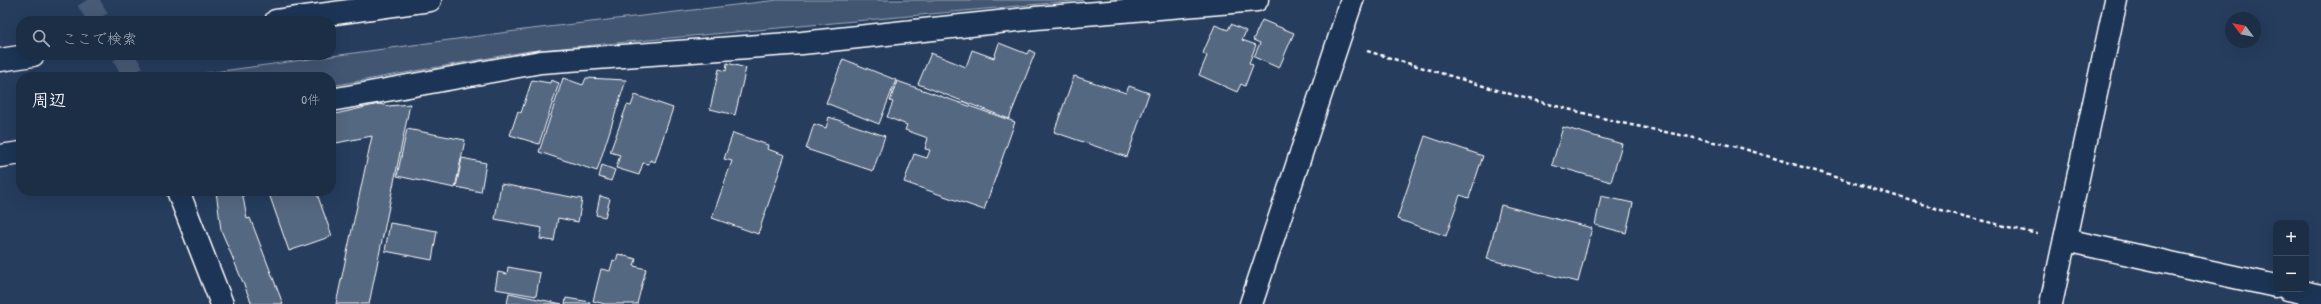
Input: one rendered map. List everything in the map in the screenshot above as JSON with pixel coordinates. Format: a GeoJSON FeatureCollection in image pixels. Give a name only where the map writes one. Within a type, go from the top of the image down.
{"type":"FeatureCollection","features":[{"type":"Feature","properties":{"kind":"main road"},"geometry":{"type":"LineString","coordinates":[[313,16],[430,0]]}},
{"type":"Feature","properties":{"kind":"main road"},"geometry":{"type":"LineString","coordinates":[[336,99],[541,62],[802,43],[1036,18],[1257,0]]}},
{"type":"Feature","properties":{"kind":"main road"},"geometry":{"type":"LineString","coordinates":[[1251,304],[1352,0]]}},
{"type":"Feature","properties":{"kind":"main road"},"geometry":{"type":"LineString","coordinates":[[2051,304],[2116,0]]}},
{"type":"Feature","properties":{"kind":"main road"},"geometry":{"type":"LineString","coordinates":[[0,60],[16,58]]}},
{"type":"Feature","properties":{"kind":"main road"},"geometry":{"type":"LineString","coordinates":[[0,156],[16,154]]}},
{"type":"Feature","properties":{"kind":"main road"},"geometry":{"type":"LineString","coordinates":[[180,196],[222,304]]}},
{"type":"Feature","properties":{"kind":"main road"},"geometry":{"type":"LineString","coordinates":[[2065,240],[2273,285]]}},
{"type":"Feature","properties":{"kind":"main road"},"geometry":{"type":"LineString","coordinates":[[2302,292],[2321,296]]}},
{"type":"Feature","properties":{"kind":"path"},"geometry":{"type":"LineString","coordinates":[[1338,42],[1437,74],[1517,96],[1622,123],[1738,147],[1951,213],[2065,240]]}},
{"type":"Feature","properties":{"kind":"shaded area"},"geometry":{"type":"Polygon","coordinates":[[[778,0],[1083,0],[529,51],[336,85],[336,72],[215,72],[303,60],[336,60],[336,55],[523,30],[778,0]]]}},
{"type":"Feature","properties":{"kind":"building"},"geometry":{"type":"Polygon","coordinates":[[[1262,20],[1294,33],[1279,68],[1254,57],[1260,43],[1253,40],[1262,20]]]}},
{"type":"Feature","properties":{"kind":"building"},"geometry":{"type":"Polygon","coordinates":[[[1231,24],[1246,31],[1242,40],[1256,45],[1249,63],[1253,65],[1245,86],[1241,84],[1237,92],[1199,75],[1207,56],[1203,53],[1215,25],[1228,30],[1231,24]]]}},
{"type":"Feature","properties":{"kind":"building"},"geometry":{"type":"Polygon","coordinates":[[[999,43],[1027,54],[1029,50],[1035,53],[1009,119],[918,84],[931,53],[966,67],[972,50],[994,58],[999,43]]]}},
{"type":"Feature","properties":{"kind":"building"},"geometry":{"type":"Polygon","coordinates":[[[843,59],[896,80],[879,124],[826,103],[843,59]]]}},
{"type":"Feature","properties":{"kind":"building"},"geometry":{"type":"Polygon","coordinates":[[[727,63],[746,68],[735,115],[710,109],[719,69],[726,71],[727,63]]]}},
{"type":"Feature","properties":{"kind":"building"},"geometry":{"type":"Polygon","coordinates":[[[1074,76],[1126,93],[1129,86],[1149,93],[1127,157],[1054,132],[1074,76]]]}},
{"type":"Feature","properties":{"kind":"building"},"geometry":{"type":"Polygon","coordinates":[[[563,78],[583,85],[586,78],[626,80],[597,171],[539,152],[563,78]]]}},
{"type":"Feature","properties":{"kind":"building"},"geometry":{"type":"Polygon","coordinates":[[[532,80],[550,83],[551,80],[559,83],[539,144],[510,135],[518,111],[521,113],[532,80]]]}},
{"type":"Feature","properties":{"kind":"building"},"geometry":{"type":"Polygon","coordinates":[[[897,81],[1015,122],[984,210],[904,182],[914,154],[927,158],[930,150],[925,149],[928,138],[905,130],[907,125],[887,117],[893,102],[890,101],[897,81]]]}},
{"type":"Feature","properties":{"kind":"building"},"geometry":{"type":"Polygon","coordinates":[[[635,95],[673,108],[655,162],[650,160],[649,164],[643,163],[639,175],[616,168],[620,155],[610,152],[627,105],[631,106],[635,95]]]}},
{"type":"Feature","properties":{"kind":"building"},"geometry":{"type":"Polygon","coordinates":[[[379,104],[389,106],[410,104],[369,304],[336,304],[372,136],[336,143],[336,114],[379,104]]]}},
{"type":"Feature","properties":{"kind":"building"},"geometry":{"type":"Polygon","coordinates":[[[829,117],[885,136],[873,171],[806,149],[814,124],[826,128],[829,117]]]}},
{"type":"Feature","properties":{"kind":"building"},"geometry":{"type":"Polygon","coordinates":[[[1563,127],[1622,144],[1611,182],[1552,165],[1563,127]]]}},
{"type":"Feature","properties":{"kind":"building"},"geometry":{"type":"Polygon","coordinates":[[[407,129],[465,140],[455,188],[397,176],[407,129]]]}},
{"type":"Feature","properties":{"kind":"building"},"geometry":{"type":"Polygon","coordinates":[[[733,133],[768,145],[767,149],[785,155],[758,234],[712,218],[732,161],[724,159],[733,133]]]}},
{"type":"Feature","properties":{"kind":"building"},"geometry":{"type":"Polygon","coordinates":[[[1425,136],[1483,156],[1469,198],[1460,195],[1446,236],[1397,219],[1425,136]]]}},
{"type":"Feature","properties":{"kind":"building"},"geometry":{"type":"Polygon","coordinates":[[[462,158],[486,163],[481,192],[456,187],[462,158]]]}},
{"type":"Feature","properties":{"kind":"building"},"geometry":{"type":"Polygon","coordinates":[[[602,165],[615,170],[611,181],[599,177],[602,165]]]}},
{"type":"Feature","properties":{"kind":"building"},"geometry":{"type":"Polygon","coordinates":[[[501,184],[582,199],[578,222],[558,218],[554,241],[540,239],[542,228],[495,219],[501,184]]]}},
{"type":"Feature","properties":{"kind":"building"},"geometry":{"type":"Polygon","coordinates":[[[217,196],[243,196],[247,219],[250,218],[283,304],[252,304],[221,230],[217,196]]]}},
{"type":"Feature","properties":{"kind":"building"},"geometry":{"type":"Polygon","coordinates":[[[270,196],[318,196],[332,236],[289,251],[270,196]]]}},
{"type":"Feature","properties":{"kind":"building"},"geometry":{"type":"Polygon","coordinates":[[[600,196],[610,199],[605,217],[596,215],[600,196]]]}},
{"type":"Feature","properties":{"kind":"building"},"geometry":{"type":"Polygon","coordinates":[[[1601,196],[1633,203],[1626,233],[1595,225],[1601,196]]]}},
{"type":"Feature","properties":{"kind":"building"},"geometry":{"type":"Polygon","coordinates":[[[1501,205],[1592,228],[1578,282],[1487,259],[1501,205]]]}},
{"type":"Feature","properties":{"kind":"building"},"geometry":{"type":"Polygon","coordinates":[[[390,223],[437,231],[432,260],[385,251],[390,223]]]}},
{"type":"Feature","properties":{"kind":"building"},"geometry":{"type":"Polygon","coordinates":[[[618,254],[636,259],[634,266],[646,269],[637,304],[605,304],[593,301],[601,269],[610,271],[613,260],[616,261],[618,254]]]}},
{"type":"Feature","properties":{"kind":"building"},"geometry":{"type":"Polygon","coordinates":[[[508,267],[540,273],[536,296],[495,289],[498,272],[507,274],[508,267]]]}},
{"type":"Feature","properties":{"kind":"building"},"geometry":{"type":"Polygon","coordinates":[[[509,293],[562,304],[507,304],[509,293]]]}},
{"type":"Feature","properties":{"kind":"building"},"geometry":{"type":"Polygon","coordinates":[[[566,298],[590,302],[590,304],[565,304],[566,298]]]}},
{"type":"Feature","properties":{"kind":"tunnel"},"geometry":{"type":"LineString","coordinates":[[87,0],[97,16]]}},
{"type":"Feature","properties":{"kind":"tunnel"},"geometry":{"type":"LineString","coordinates":[[125,60],[133,72]]}}]}
